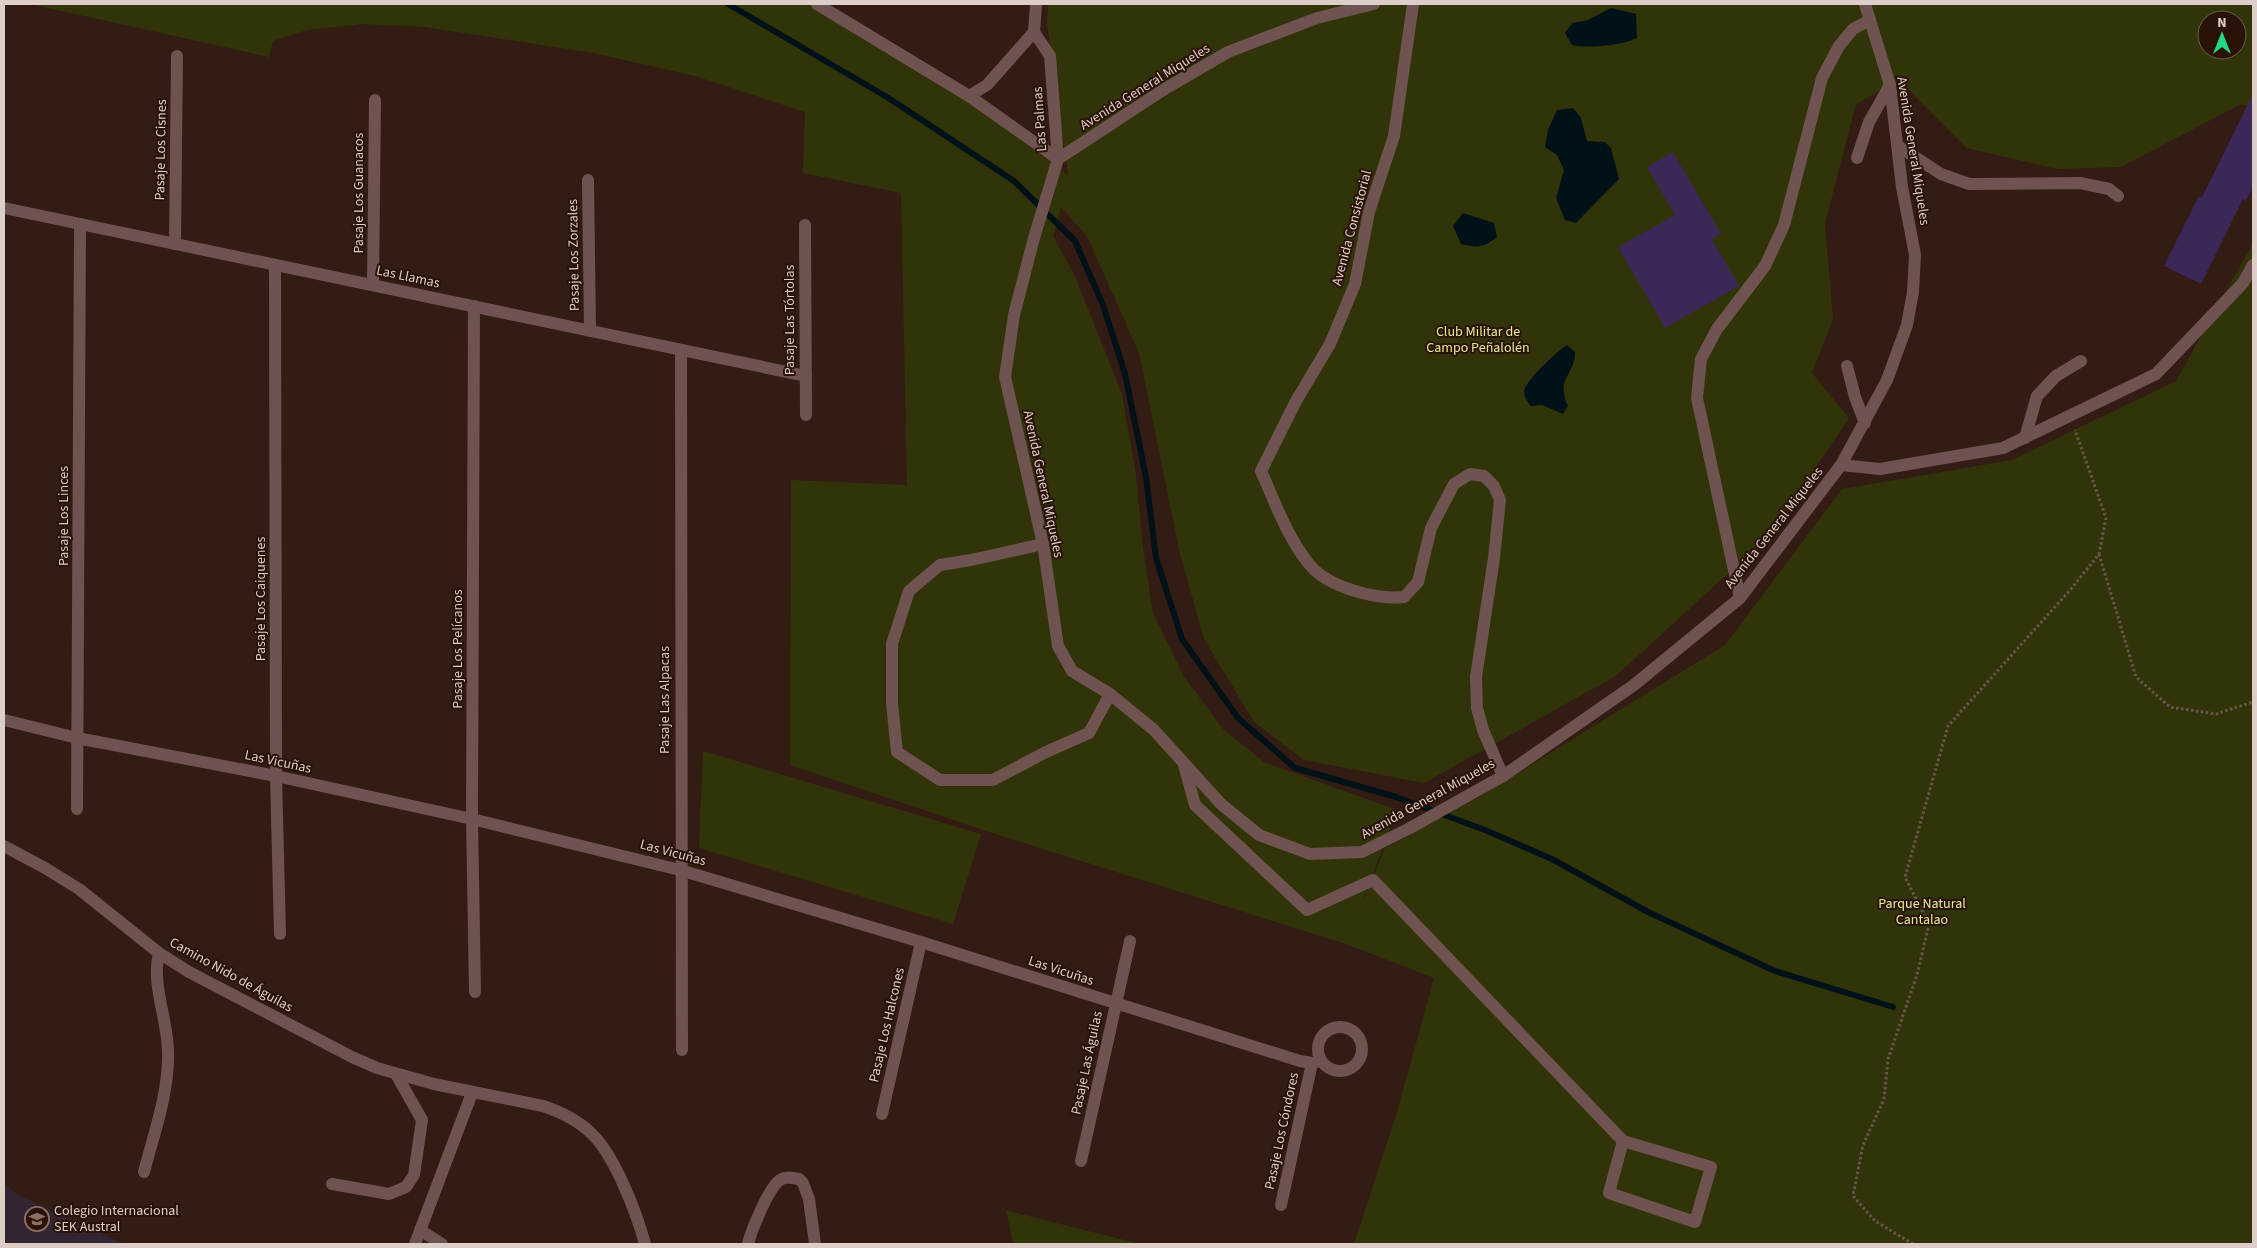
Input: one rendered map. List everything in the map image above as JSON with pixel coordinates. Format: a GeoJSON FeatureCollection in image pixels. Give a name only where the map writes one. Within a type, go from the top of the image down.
{"type":"FeatureCollection","features":[{"type":"Feature","properties":{"kind":"street","name":"Las Palmas"},"geometry":{"type":"LineString","coordinates":[[817,4],[969,96],[1058,159]]}},
{"type":"Feature","properties":{"kind":"street"},"geometry":{"type":"LineString","coordinates":[[969,96],[986,86],[1034,32],[1036,4]]}},
{"type":"Feature","properties":{"kind":"street","name":"Avenida General Miqueles"},"geometry":{"type":"LineString","coordinates":[[1374,4],[1317,18],[1228,52],[1163,90],[1058,159],[1034,238],[1014,315],[1005,377],[1043,544],[1058,646],[1072,670],[1110,694],[1154,730],[1221,804],[1259,835],[1310,854],[1362,852],[1410,828],[1503,776],[1634,685],[1740,598],[1841,465],[1887,380],[1906,325],[1913,292],[1915,255],[1902,187],[1890,85],[1865,4]]}},
{"type":"Feature","properties":{"kind":"street","name":"Avenida Consistorial"},"geometry":{"type":"LineString","coordinates":[[1412,4],[1394,136],[1370,212],[1355,284],[1330,344],[1296,401],[1261,471],[1284,522],[1309,565],[1338,586],[1389,598],[1404,597],[1418,582],[1431,528],[1454,484],[1470,474],[1484,476],[1494,486],[1500,500],[1499,517],[1476,676],[1476,692],[1477,708],[1483,730],[1503,776]]}},
{"type":"Feature","properties":{"kind":"street"},"geometry":{"type":"LineString","coordinates":[[1740,598],[1697,398],[1701,359],[1717,329],[1765,266],[1784,225],[1798,165],[1826,70],[1839,46],[1853,29],[1870,20]]}},
{"type":"Feature","properties":{"kind":"street","name":"Las Palmas"},"geometry":{"type":"LineString","coordinates":[[1034,32],[1050,56],[1058,159]]}},
{"type":"Feature","properties":{"kind":"street","name":"Pasaje Los Cisnes"},"geometry":{"type":"LineString","coordinates":[[175,244],[177,56]]}},
{"type":"Feature","properties":{"kind":"street"},"geometry":{"type":"LineString","coordinates":[[1857,158],[1869,122],[1890,85]]}},
{"type":"Feature","properties":{"kind":"street","name":"Pasaje Los Guanacos"},"geometry":{"type":"LineString","coordinates":[[374,285],[375,100]]}},
{"type":"Feature","properties":{"kind":"street"},"geometry":{"type":"LineString","coordinates":[[1898,146],[1942,174],[1969,184],[2080,182],[2109,188],[2118,196]]}},
{"type":"Feature","properties":{"kind":"street","name":"Pasaje Los Zorzales"},"geometry":{"type":"LineString","coordinates":[[588,180],[590,331]]}},
{"type":"Feature","properties":{"kind":"street","name":"Las Llamas"},"geometry":{"type":"LineString","coordinates":[[4,208],[806,376]]}},
{"type":"Feature","properties":{"kind":"street","name":"Pasaje Los Linces"},"geometry":{"type":"LineString","coordinates":[[78,809],[80,224]]}},
{"type":"Feature","properties":{"kind":"street","name":"Pasaje Las Tórtolas"},"geometry":{"type":"LineString","coordinates":[[805,225],[806,415]]}},
{"type":"Feature","properties":{"kind":"street","name":"Pasaje Los Caiquenes"},"geometry":{"type":"LineString","coordinates":[[275,265],[276,776],[280,934]]}},
{"type":"Feature","properties":{"kind":"street"},"geometry":{"type":"LineString","coordinates":[[1841,465],[1880,469],[2003,448],[2025,438],[2156,374],[2243,283],[2253,265]]}},
{"type":"Feature","properties":{"kind":"street","name":"Pasaje Los Pelícanos"},"geometry":{"type":"LineString","coordinates":[[474,306],[472,819],[475,992]]}},
{"type":"Feature","properties":{"kind":"street","name":"Pasaje Las Alpacas"},"geometry":{"type":"LineString","coordinates":[[681,350],[680,870],[682,1050]]}},
{"type":"Feature","properties":{"kind":"street"},"geometry":{"type":"LineString","coordinates":[[2025,438],[2037,396],[2056,376],[2081,361]]}},
{"type":"Feature","properties":{"kind":"street"},"geometry":{"type":"LineString","coordinates":[[1847,366],[1855,397],[1865,423]]}},
{"type":"Feature","properties":{"kind":"street"},"geometry":{"type":"LineString","coordinates":[[1043,544],[940,565],[909,592],[892,644],[892,704],[897,752],[940,780],[993,780],[1089,732],[1110,694]]}},
{"type":"Feature","properties":{"kind":"street","name":"Las Vicuñas"},"geometry":{"type":"LineString","coordinates":[[4,720],[78,738],[276,776],[472,819],[680,870],[921,942],[1116,1004],[1316,1062]]}},
{"type":"Feature","properties":{"kind":"street"},"geometry":{"type":"LineString","coordinates":[[1183,762],[1195,805],[1307,910],[1373,880],[1623,1142],[1710,1167],[1695,1222],[1608,1194],[1623,1142]]}},
{"type":"Feature","properties":{"kind":"street","name":"Camino Nido de Águilas"},"geometry":{"type":"LineString","coordinates":[[4,846],[79,889],[159,953],[189,972],[352,1057],[396,1074],[472,1093],[543,1106],[560,1112],[592,1134],[603,1146],[628,1196],[645,1244]]}},
{"type":"Feature","properties":{"kind":"street","name":"Pasaje Las Águilas"},"geometry":{"type":"LineString","coordinates":[[1081,1162],[1130,941]]}},
{"type":"Feature","properties":{"kind":"street","name":"Pasaje Los Halcones"},"geometry":{"type":"LineString","coordinates":[[882,1114],[921,942]]}},
{"type":"Feature","properties":{"kind":"street"},"geometry":{"type":"LineString","coordinates":[[144,1172],[165,1089],[168,1065],[168,1037],[157,973],[159,953]]}},
{"type":"Feature","properties":{"kind":"street","name":"Pasaje Los Cóndores"},"geometry":{"type":"LineString","coordinates":[[1281,1205],[1316,1062]]}},
{"type":"Feature","properties":{"kind":"street"},"geometry":{"type":"LineString","coordinates":[[332,1184],[389,1194],[406,1187],[414,1176],[422,1120],[396,1074]]}},
{"type":"Feature","properties":{"kind":"street"},"geometry":{"type":"LineString","coordinates":[[415,1244],[472,1093]]}},
{"type":"Feature","properties":{"kind":"street"},"geometry":{"type":"LineString","coordinates":[[748,1244],[764,1203],[778,1181],[789,1177],[799,1179],[807,1191],[815,1244]]}},
{"type":"Feature","properties":{"kind":"street"},"geometry":{"type":"LineString","coordinates":[[420,1230],[442,1244]]}},
{"type":"Feature","properties":{"kind":"path"},"geometry":{"type":"LineString","coordinates":[[1913,1244],[1875,1221],[1853,1196],[1863,1145],[1884,1099],[1888,1059],[1917,975],[1929,924],[1905,877],[1948,726],[2071,589],[2099,554],[2106,518],[2070,416]]}},
{"type":"Feature","properties":{"kind":"path"},"geometry":{"type":"LineString","coordinates":[[2099,554],[2136,677],[2170,706],[2216,714],[2253,702]]}},
{"type":"Feature","properties":{"kind":"shaded area"},"geometry":{"type":"Polygon","coordinates":[[[1611,8],[1636,14],[1637,38],[1605,46],[1587,47],[1572,45],[1565,33],[1572,23],[1588,20],[1611,8]]]}},
{"type":"Feature","properties":{"kind":"shaded area"},"geometry":{"type":"Polygon","coordinates":[[[1573,108],[1581,118],[1587,141],[1605,142],[1611,148],[1619,179],[1576,223],[1565,220],[1556,198],[1564,170],[1557,155],[1545,147],[1548,130],[1557,110],[1573,108]]]}},
{"type":"Feature","properties":{"kind":"shaded area"},"geometry":{"type":"Polygon","coordinates":[[[1463,213],[1494,223],[1497,237],[1480,246],[1461,244],[1453,226],[1463,213]]]}},
{"type":"Feature","properties":{"kind":"shaded area"},"geometry":{"type":"Polygon","coordinates":[[[1567,345],[1575,352],[1564,389],[1568,406],[1563,414],[1542,405],[1531,406],[1525,395],[1525,388],[1544,365],[1567,345]]]}},
{"type":"Feature","properties":{"kind":"shaded area","name":"Colegio Internacional SEK Austral"},"geometry":{"type":"Polygon","coordinates":[[[4,1183],[18,1195],[124,1244],[4,1244],[4,1183]]]}},
{"type":"Feature","properties":{"kind":"green space"},"geometry":{"type":"Polygon","coordinates":[[[30,4],[809,4],[956,91],[1068,175],[1047,24],[1048,4],[2253,4],[2253,108],[2241,104],[2121,167],[2057,169],[1967,148],[1899,80],[1856,104],[1825,224],[1833,319],[1812,373],[1849,418],[1770,535],[1616,676],[1424,783],[1304,760],[1254,722],[1204,639],[1180,554],[1139,353],[1087,236],[1061,207],[1053,236],[1075,276],[1122,394],[1136,475],[1143,548],[1153,613],[1183,675],[1223,729],[1264,762],[1397,810],[1357,916],[1385,848],[1479,797],[1725,645],[1842,489],[2012,460],[2176,381],[2253,243],[2253,1244],[1354,1244],[1397,1112],[1434,978],[1346,944],[992,833],[790,765],[791,480],[907,485],[901,193],[803,173],[805,112],[695,76],[593,53],[425,27],[363,24],[307,30],[273,41],[269,57],[30,4]]]}},
{"type":"Feature","properties":{"kind":"green space"},"geometry":{"type":"Polygon","coordinates":[[[703,751],[981,834],[953,924],[699,848],[703,751]]]}},
{"type":"Feature","properties":{"kind":"green space"},"geometry":{"type":"Polygon","coordinates":[[[1006,1210],[1013,1212],[1140,1244],[1013,1244],[1006,1210]]]}},
{"type":"Feature","properties":{"kind":"building"},"geometry":{"type":"Polygon","coordinates":[[[2253,94],[2253,187],[2246,201],[2243,199],[2201,284],[2164,266],[2199,196],[2202,197],[2253,94]]]}},
{"type":"Feature","properties":{"kind":"building"},"geometry":{"type":"Polygon","coordinates":[[[1673,152],[1721,234],[1712,239],[1739,286],[1665,328],[1618,247],[1675,215],[1647,167],[1673,152]]]}},
{"type":"Feature","properties":{"kind":"waterway"},"geometry":{"type":"LineString","coordinates":[[728,4],[887,97],[1014,181],[1075,241],[1103,305],[1125,374],[1146,477],[1156,558],[1182,639],[1238,718],[1295,768],[1396,797],[1485,830],[1552,859],[1648,912],[1775,971],[1893,1007]]}},
{"type":"Feature","properties":{"kind":"place","name":"Colegio Internacional SEK Austral"},"geometry":{"type":"Point","coordinates":[37,1219]}},
{"type":"Feature","properties":{"kind":"park label","name":"Club Militar de Campo Peñalolén"},"geometry":{"type":"Point","coordinates":[1478,340]}},
{"type":"Feature","properties":{"kind":"park label","name":"Parque Natural Cantalao"},"geometry":{"type":"Point","coordinates":[1922,912]}}]}
